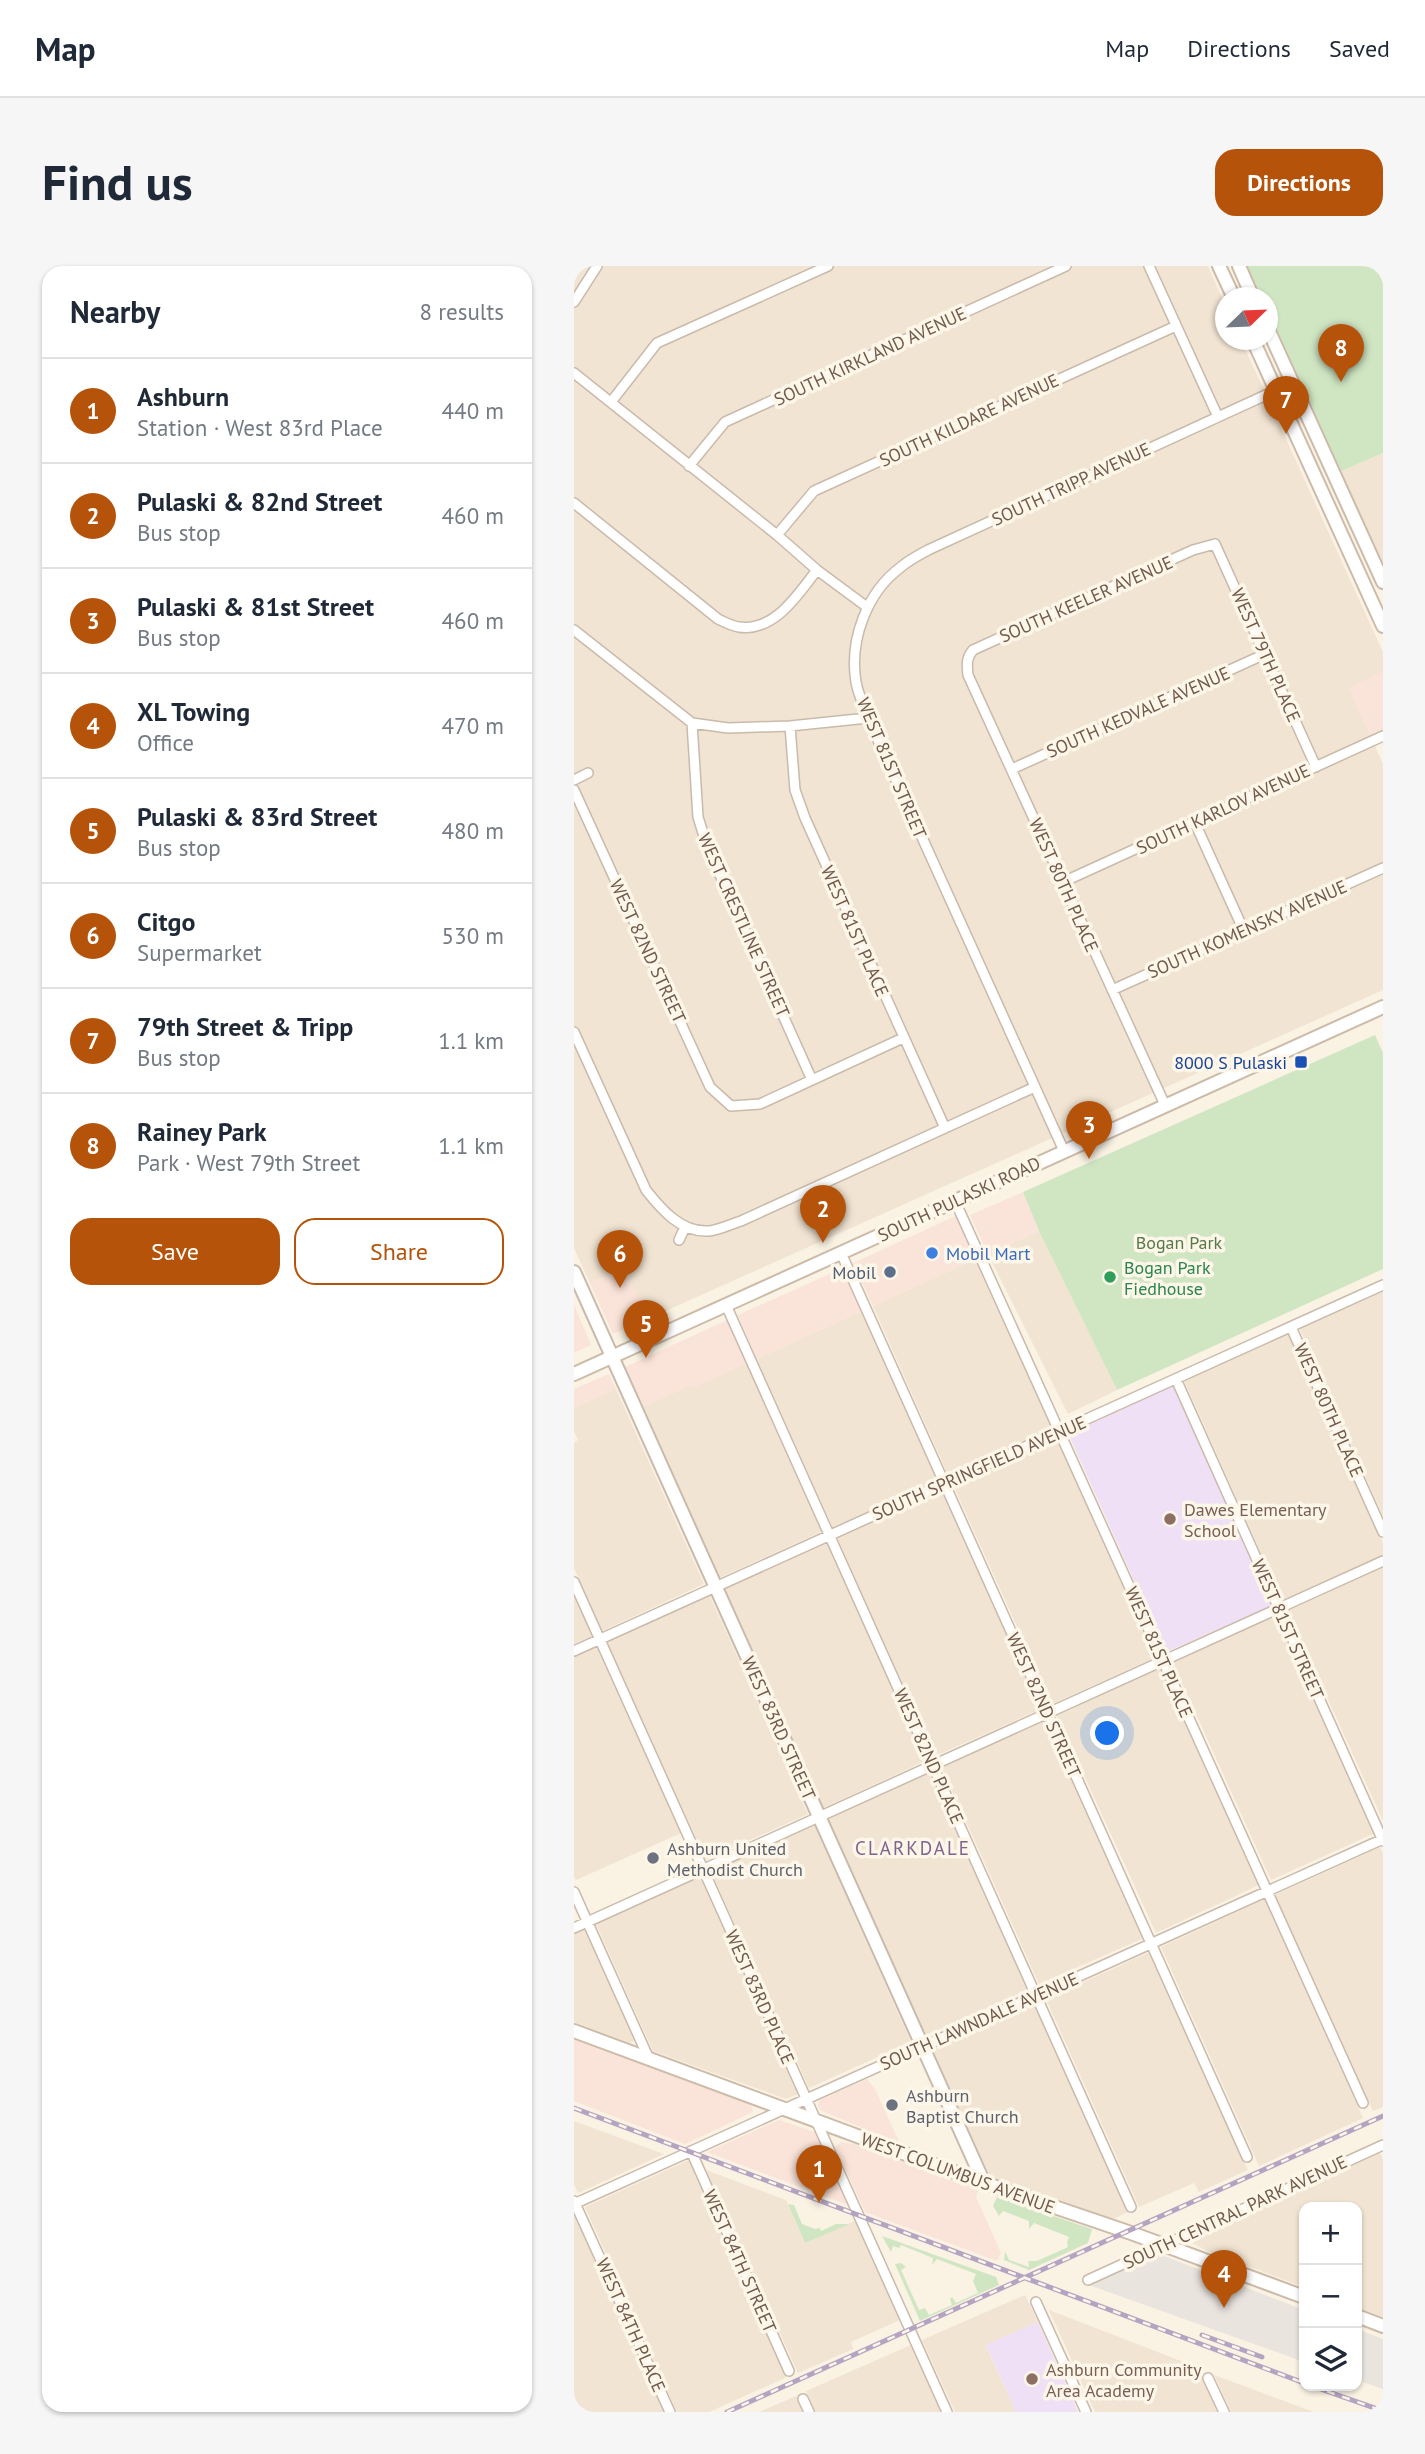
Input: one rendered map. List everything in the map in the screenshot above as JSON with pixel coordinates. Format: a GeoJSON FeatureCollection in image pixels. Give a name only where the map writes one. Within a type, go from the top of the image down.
{"type":"FeatureCollection","features":[{"type":"Feature","properties":{"kind":"main road"},"geometry":{"type":"LineString","coordinates":[[1219,266],[1229,287]]}},
{"type":"Feature","properties":{"kind":"main road"},"geometry":{"type":"LineString","coordinates":[[1239,266],[1248,287]]}},
{"type":"Feature","properties":{"kind":"main road"},"geometry":{"type":"LineString","coordinates":[[1258,350],[1383,626]]}},
{"type":"Feature","properties":{"kind":"main road"},"geometry":{"type":"LineString","coordinates":[[1277,350],[1383,582]]}},
{"type":"Feature","properties":{"kind":"main road","name":"SOUTH PULASKI ROAD"},"geometry":{"type":"LineString","coordinates":[[574,1374],[1383,1007]]}},
{"type":"Feature","properties":{"kind":"main road","name":"WEST 83RD STREET"},"geometry":{"type":"LineString","coordinates":[[574,1272],[984,2183]]}},
{"type":"Feature","properties":{"kind":"main road","name":"WEST COLUMBUS AVENUE"},"geometry":{"type":"LineString","coordinates":[[574,2031],[782,2110],[1299,2295]]}},
{"type":"Feature","properties":{"kind":"main road"},"geometry":{"type":"LineString","coordinates":[[1362,2318],[1383,2326]]}},
{"type":"Feature","properties":{"kind":"street"},"geometry":{"type":"LineString","coordinates":[[574,302],[597,266]]}},
{"type":"Feature","properties":{"kind":"street"},"geometry":{"type":"LineString","coordinates":[[611,402],[657,343],[828,266]]}},
{"type":"Feature","properties":{"kind":"street","name":"SOUTH KIRKLAND AVENUE"},"geometry":{"type":"LineString","coordinates":[[689,466],[724,422],[1066,266]]}},
{"type":"Feature","properties":{"kind":"street"},"geometry":{"type":"LineString","coordinates":[[1149,266],[1218,417]]}},
{"type":"Feature","properties":{"kind":"street","name":"SOUTH KILDARE AVENUE"},"geometry":{"type":"LineString","coordinates":[[777,535],[814,491],[1176,326]]}},
{"type":"Feature","properties":{"kind":"street"},"geometry":{"type":"LineString","coordinates":[[574,373],[817,570],[867,607]]}},
{"type":"Feature","properties":{"kind":"street","name":"SOUTH TRIPP AVENUE"},"geometry":{"type":"LineString","coordinates":[[867,607],[881,585],[901,566],[929,550],[1292,383]]}},
{"type":"Feature","properties":{"kind":"street"},"geometry":{"type":"LineString","coordinates":[[574,503],[718,619],[739,628],[761,625],[782,613],[817,570]]}},
{"type":"Feature","properties":{"kind":"street","name":"WEST 79TH PLACE"},"geometry":{"type":"LineString","coordinates":[[1215,540],[1316,767]]}},
{"type":"Feature","properties":{"kind":"street","name":"SOUTH KEELER AVENUE"},"geometry":{"type":"LineString","coordinates":[[966,664],[973,650],[1215,540]]}},
{"type":"Feature","properties":{"kind":"street","name":"WEST 81ST STREET"},"geometry":{"type":"LineString","coordinates":[[867,607],[856,644],[855,663],[856,683],[867,718],[1064,1151]]}},
{"type":"Feature","properties":{"kind":"street"},"geometry":{"type":"LineString","coordinates":[[574,630],[692,723],[728,728],[790,726],[867,718]]}},
{"type":"Feature","properties":{"kind":"street","name":"SOUTH KEDVALE AVENUE"},"geometry":{"type":"LineString","coordinates":[[1012,769],[1265,654]]}},
{"type":"Feature","properties":{"kind":"street","name":"WEST 80TH PLACE"},"geometry":{"type":"LineString","coordinates":[[966,664],[968,675],[1165,1105]]}},
{"type":"Feature","properties":{"kind":"street","name":"WEST CRESTLINE STREET"},"geometry":{"type":"LineString","coordinates":[[692,723],[698,817],[707,846],[812,1080]]}},
{"type":"Feature","properties":{"kind":"street","name":"WEST 81ST PLACE"},"geometry":{"type":"LineString","coordinates":[[790,726],[795,790],[801,809],[945,1128]]}},
{"type":"Feature","properties":{"kind":"street","name":"SOUTH KARLOV AVENUE"},"geometry":{"type":"LineString","coordinates":[[1063,882],[1383,736]]}},
{"type":"Feature","properties":{"kind":"street"},"geometry":{"type":"LineString","coordinates":[[574,780],[588,773]]}},
{"type":"Feature","properties":{"kind":"street","name":"WEST 82ND STREET"},"geometry":{"type":"LineString","coordinates":[[574,790],[710,1087],[729,1110],[760,1104],[812,1080]]}},
{"type":"Feature","properties":{"kind":"street"},"geometry":{"type":"LineString","coordinates":[[1195,823],[1244,931]]}},
{"type":"Feature","properties":{"kind":"street","name":"SOUTH KOMENSKY AVENUE"},"geometry":{"type":"LineString","coordinates":[[1112,990],[1383,868]]}},
{"type":"Feature","properties":{"kind":"street"},"geometry":{"type":"LineString","coordinates":[[574,1032],[646,1190],[662,1210],[685,1227],[708,1231],[741,1221],[1035,1087]]}},
{"type":"Feature","properties":{"kind":"street"},"geometry":{"type":"LineString","coordinates":[[812,1080],[903,1038]]}},
{"type":"Feature","properties":{"kind":"street","name":"WEST 81ST PLACE"},"geometry":{"type":"LineString","coordinates":[[955,1201],[1363,2103]]}},
{"type":"Feature","properties":{"kind":"street"},"geometry":{"type":"LineString","coordinates":[[679,1240],[685,1227]]}},
{"type":"Feature","properties":{"kind":"street","name":"WEST 82ND STREET"},"geometry":{"type":"LineString","coordinates":[[841,1253],[1247,2157]]}},
{"type":"Feature","properties":{"kind":"street","name":"SOUTH SPRINGFIELD AVENUE"},"geometry":{"type":"LineString","coordinates":[[574,1651],[1383,1285]]}},
{"type":"Feature","properties":{"kind":"street","name":"WEST 82ND PLACE"},"geometry":{"type":"LineString","coordinates":[[726,1305],[1131,2207]]}},
{"type":"Feature","properties":{"kind":"street","name":"WEST 80TH PLACE"},"geometry":{"type":"LineString","coordinates":[[1291,1327],[1383,1532]]}},
{"type":"Feature","properties":{"kind":"street","name":"WEST 81ST STREET"},"geometry":{"type":"LineString","coordinates":[[1176,1379],[1383,1840]]}},
{"type":"Feature","properties":{"kind":"street"},"geometry":{"type":"LineString","coordinates":[[574,1928],[1383,1561]]}},
{"type":"Feature","properties":{"kind":"street","name":"WEST 83RD PLACE"},"geometry":{"type":"LineString","coordinates":[[574,1582],[947,2412]]}},
{"type":"Feature","properties":{"kind":"street","name":"SOUTH LAWNDALE AVENUE"},"geometry":{"type":"LineString","coordinates":[[574,2202],[1383,1840]]}},
{"type":"Feature","properties":{"kind":"street"},"geometry":{"type":"LineString","coordinates":[[574,1892],[649,2060]]}},
{"type":"Feature","properties":{"kind":"street","name":"SOUTH CENTRAL PARK AVENUE"},"geometry":{"type":"LineString","coordinates":[[1088,2280],[1383,2146]]}},
{"type":"Feature","properties":{"kind":"street","name":"WEST 84TH STREET"},"geometry":{"type":"LineString","coordinates":[[691,2151],[789,2371]]}},
{"type":"Feature","properties":{"kind":"street","name":"WEST 84TH PLACE"},"geometry":{"type":"LineString","coordinates":[[574,2202],[670,2412]]}},
{"type":"Feature","properties":{"kind":"street"},"geometry":{"type":"LineString","coordinates":[[1036,2302],[1086,2412]]}},
{"type":"Feature","properties":{"kind":"street"},"geometry":{"type":"LineString","coordinates":[[1208,2378],[1224,2412]]}},
{"type":"Feature","properties":{"kind":"street"},"geometry":{"type":"LineString","coordinates":[[803,2399],[809,2412]]}},
{"type":"Feature","properties":{"kind":"shaded area"},"geometry":{"type":"Polygon","coordinates":[[[574,266],[1208,266],[1217,287],[1215,287],[1215,350],[1246,350],[1383,652],[1383,672],[1349,688],[1383,764],[1383,990],[652,1317],[642,1296],[638,1298],[625,1268],[590,1283],[574,1248],[574,266]]]}},
{"type":"Feature","properties":{"kind":"shaded area"},"geometry":{"type":"Polygon","coordinates":[[[1383,453],[1383,568],[1339,472],[1383,453]]]}},
{"type":"Feature","properties":{"kind":"shaded area"},"geometry":{"type":"Polygon","coordinates":[[[1383,672],[1383,730],[1370,736],[1348,688],[1383,672]]]}},
{"type":"Feature","properties":{"kind":"shaded area"},"geometry":{"type":"Polygon","coordinates":[[[1023,1192],[1039,1231],[988,1254],[970,1215],[1023,1192]]]}},
{"type":"Feature","properties":{"kind":"shaded area"},"geometry":{"type":"Polygon","coordinates":[[[958,1215],[978,1258],[873,1306],[853,1263],[958,1215]]]}},
{"type":"Feature","properties":{"kind":"shaded area"},"geometry":{"type":"Polygon","coordinates":[[[1039,1231],[1117,1390],[1068,1414],[988,1254],[1039,1231]]]}},
{"type":"Feature","properties":{"kind":"shaded area"},"geometry":{"type":"Polygon","coordinates":[[[978,1258],[1054,1427],[948,1475],[873,1306],[978,1258]]]}},
{"type":"Feature","properties":{"kind":"shaded area"},"geometry":{"type":"Polygon","coordinates":[[[625,1268],[638,1297],[642,1296],[652,1317],[613,1334],[590,1283],[625,1268]]]}},
{"type":"Feature","properties":{"kind":"shaded area"},"geometry":{"type":"Polygon","coordinates":[[[843,1268],[862,1311],[757,1359],[738,1315],[843,1268]]]}},
{"type":"Feature","properties":{"kind":"shaded area"},"geometry":{"type":"Polygon","coordinates":[[[1383,1289],[1383,1516],[1299,1327],[1383,1289]]]}},
{"type":"Feature","properties":{"kind":"shaded area"},"geometry":{"type":"Polygon","coordinates":[[[574,1305],[591,1345],[574,1353],[574,1305]]]}},
{"type":"Feature","properties":{"kind":"shaded area"},"geometry":{"type":"Polygon","coordinates":[[[862,1311],[938,1479],[833,1528],[757,1359],[862,1311]]]}},
{"type":"Feature","properties":{"kind":"shaded area"},"geometry":{"type":"Polygon","coordinates":[[[727,1320],[747,1363],[694,1388],[692,1385],[643,1407],[625,1367],[727,1320]]]}},
{"type":"Feature","properties":{"kind":"shaded area"},"geometry":{"type":"Polygon","coordinates":[[[1288,1332],[1383,1543],[1383,1556],[1282,1601],[1184,1380],[1288,1332]]]}},
{"type":"Feature","properties":{"kind":"shaded area"},"geometry":{"type":"Polygon","coordinates":[[[747,1363],[823,1531],[719,1578],[643,1407],[747,1363]]]}},
{"type":"Feature","properties":{"kind":"shaded area"},"geometry":{"type":"Polygon","coordinates":[[[609,1374],[616,1389],[574,1408],[574,1389],[609,1374]]]}},
{"type":"Feature","properties":{"kind":"shaded area","name":"Dawes Elementary School"},"geometry":{"type":"Polygon","coordinates":[[[1173,1384],[1271,1606],[1166,1652],[1068,1433],[1173,1384]]]}},
{"type":"Feature","properties":{"kind":"shaded area"},"geometry":{"type":"Polygon","coordinates":[[[616,1389],[704,1584],[602,1631],[574,1568],[574,1443],[578,1440],[574,1431],[574,1408],[616,1389]]]}},
{"type":"Feature","properties":{"kind":"shaded area"},"geometry":{"type":"Polygon","coordinates":[[[1057,1438],[1156,1657],[1052,1704],[953,1485],[1057,1438]]]}},
{"type":"Feature","properties":{"kind":"shaded area"},"geometry":{"type":"Polygon","coordinates":[[[942,1490],[1041,1709],[935,1756],[837,1538],[942,1490]]]}},
{"type":"Feature","properties":{"kind":"shaded area"},"geometry":{"type":"Polygon","coordinates":[[[827,1542],[925,1761],[823,1808],[724,1588],[827,1542]]]}},
{"type":"Feature","properties":{"kind":"shaded area"},"geometry":{"type":"Polygon","coordinates":[[[1383,1567],[1383,1821],[1288,1611],[1383,1567]]]}},
{"type":"Feature","properties":{"kind":"shaded area"},"geometry":{"type":"Polygon","coordinates":[[[709,1594],[808,1814],[706,1860],[606,1641],[709,1594]]]}},
{"type":"Feature","properties":{"kind":"shaded area"},"geometry":{"type":"Polygon","coordinates":[[[574,1595],[593,1636],[574,1644],[574,1595]]]}},
{"type":"Feature","properties":{"kind":"shaded area"},"geometry":{"type":"Polygon","coordinates":[[[1276,1614],[1375,1833],[1271,1880],[1173,1663],[1276,1614]]]}},
{"type":"Feature","properties":{"kind":"shaded area"},"geometry":{"type":"Polygon","coordinates":[[[596,1646],[681,1833],[576,1880],[574,1656],[596,1646]]]}},
{"type":"Feature","properties":{"kind":"shaded area"},"geometry":{"type":"Polygon","coordinates":[[[1160,1667],[1259,1885],[1156,1933],[1057,1716],[1160,1667]]]}},
{"type":"Feature","properties":{"kind":"shaded area"},"geometry":{"type":"Polygon","coordinates":[[[1045,1720],[1144,1938],[1039,1984],[941,1766],[1045,1720]]]}},
{"type":"Feature","properties":{"kind":"shaded area"},"geometry":{"type":"Polygon","coordinates":[[[930,1772],[1027,1990],[926,2035],[828,1818],[930,1772]]]}},
{"type":"Feature","properties":{"kind":"shaded area"},"geometry":{"type":"Polygon","coordinates":[[[814,1825],[911,2042],[809,2088],[711,1872],[814,1825]]]}},
{"type":"Feature","properties":{"kind":"shaded area"},"geometry":{"type":"Polygon","coordinates":[[[1380,1847],[1383,1853],[1383,2107],[1373,2111],[1275,1895],[1380,1847]]]}},
{"type":"Feature","properties":{"kind":"shaded area"},"geometry":{"type":"Polygon","coordinates":[[[700,1877],[798,2094],[786,2099],[653,2051],[596,1924],[700,1877]]]}},
{"type":"Feature","properties":{"kind":"shaded area"},"geometry":{"type":"Polygon","coordinates":[[[1265,1899],[1363,2118],[1259,2166],[1161,1947],[1265,1899]]]}},
{"type":"Feature","properties":{"kind":"shaded area"},"geometry":{"type":"Polygon","coordinates":[[[585,1928],[636,2040],[630,2043],[574,2022],[574,1933],[585,1928]]]}},
{"type":"Feature","properties":{"kind":"shaded area"},"geometry":{"type":"Polygon","coordinates":[[[1150,1952],[1248,2170],[1199,2192],[1194,2183],[1139,2207],[1046,1999],[1150,1952]]]}},
{"type":"Feature","properties":{"kind":"shaded area"},"geometry":{"type":"Polygon","coordinates":[[[1034,2004],[1128,2212],[1113,2219],[991,2178],[932,2049],[1034,2004]]]}},
{"type":"Feature","properties":{"kind":"shaded area"},"geometry":{"type":"Polygon","coordinates":[[[574,2039],[751,2105],[753,2112],[685,2144],[574,2101],[574,2039]]]}},
{"type":"Feature","properties":{"kind":"shaded area"},"geometry":{"type":"Polygon","coordinates":[[[867,2079],[875,2089],[900,2144],[820,2110],[820,2100],[867,2079]]]}},
{"type":"Feature","properties":{"kind":"shaded area"},"geometry":{"type":"Polygon","coordinates":[[[779,2120],[815,2132],[848,2205],[707,2152],[779,2120]]]}},
{"type":"Feature","properties":{"kind":"shaded area"},"geometry":{"type":"Polygon","coordinates":[[[574,2121],[664,2154],[578,2193],[574,2184],[574,2121]]]}},
{"type":"Feature","properties":{"kind":"shaded area"},"geometry":{"type":"Polygon","coordinates":[[[841,2142],[858,2145],[978,2190],[976,2197],[1001,2253],[997,2261],[865,2212],[835,2147],[841,2142]]]}},
{"type":"Feature","properties":{"kind":"shaded area"},"geometry":{"type":"Polygon","coordinates":[[[1379,2151],[1383,2159],[1383,2317],[1362,2309],[1362,2202],[1299,2202],[1299,2285],[1207,2251],[1189,2241],[1191,2237],[1379,2151]]]}},
{"type":"Feature","properties":{"kind":"shaded area"},"geometry":{"type":"Polygon","coordinates":[[[689,2160],[787,2377],[709,2412],[677,2412],[585,2207],[689,2160]]]}},
{"type":"Feature","properties":{"kind":"shaded area"},"geometry":{"type":"Polygon","coordinates":[[[706,2170],[786,2200],[805,2243],[855,2221],[900,2320],[851,2342],[853,2349],[798,2373],[706,2170]]]}},
{"type":"Feature","properties":{"kind":"shaded area"},"geometry":{"type":"Polygon","coordinates":[[[574,2213],[664,2412],[574,2412],[574,2213]]]}},
{"type":"Feature","properties":{"kind":"shaded area"},"geometry":{"type":"Polygon","coordinates":[[[1159,2254],[1299,2308],[1299,2360],[1089,2285],[1159,2254]]]}},
{"type":"Feature","properties":{"kind":"shaded area"},"geometry":{"type":"Polygon","coordinates":[[[1025,2295],[1038,2322],[986,2346],[1016,2412],[955,2412],[922,2340],[1025,2295]]]}},
{"type":"Feature","properties":{"kind":"shaded area"},"geometry":{"type":"Polygon","coordinates":[[[1049,2310],[1199,2368],[1218,2412],[1095,2412],[1049,2310]]]}},
{"type":"Feature","properties":{"kind":"shaded area","name":"Ashburn Community Area Academy"},"geometry":{"type":"Polygon","coordinates":[[[1038,2322],[1078,2412],[1016,2412],[986,2345],[1038,2322]]]}},
{"type":"Feature","properties":{"kind":"shaded area"},"geometry":{"type":"Polygon","coordinates":[[[1362,2331],[1383,2339],[1383,2389],[1362,2382],[1362,2331]]]}},
{"type":"Feature","properties":{"kind":"shaded area"},"geometry":{"type":"Polygon","coordinates":[[[911,2345],[941,2412],[815,2412],[806,2391],[911,2345]]]}},
{"type":"Feature","properties":{"kind":"shaded area"},"geometry":{"type":"Polygon","coordinates":[[[1214,2375],[1314,2412],[1231,2412],[1214,2375]]]}},
{"type":"Feature","properties":{"kind":"shaded area"},"geometry":{"type":"Polygon","coordinates":[[[796,2396],[803,2412],[759,2412],[796,2396]]]}},
{"type":"Feature","properties":{"kind":"green space"},"geometry":{"type":"Polygon","coordinates":[[[1247,266],[1383,266],[1383,453],[1339,472],[1278,335],[1278,287],[1256,287],[1247,266]]]}},
{"type":"Feature","properties":{"kind":"green space","name":"Bogan Park"},"geometry":{"type":"Polygon","coordinates":[[[1375,1035],[1383,1053],[1383,1269],[1117,1390],[1039,1231],[1023,1192],[1375,1035]]]}},
{"type":"Feature","properties":{"kind":"green space"},"geometry":{"type":"Polygon","coordinates":[[[997,2197],[1092,2229],[1088,2243],[1029,2270],[1004,2260],[1005,2251],[1009,2260],[1029,2267],[1028,2261],[1037,2261],[1068,2247],[1069,2237],[1034,2223],[1029,2229],[1029,2221],[1003,2211],[999,2216],[993,2206],[997,2197]]]}},
{"type":"Feature","properties":{"kind":"green space"},"geometry":{"type":"Polygon","coordinates":[[[788,2204],[794,2205],[802,2224],[820,2228],[821,2231],[836,2224],[850,2224],[805,2243],[788,2204]]]}},
{"type":"Feature","properties":{"kind":"green space"},"geometry":{"type":"Polygon","coordinates":[[[882,2236],[996,2277],[999,2285],[920,2321],[895,2264],[901,2263],[906,2267],[901,2270],[919,2310],[925,2308],[929,2315],[952,2305],[952,2297],[956,2303],[978,2293],[973,2281],[976,2274],[937,2259],[932,2265],[933,2258],[901,2245],[899,2248],[893,2246],[891,2252],[882,2236]]]}},
{"type":"Feature","properties":{"kind":"railway"},"geometry":{"type":"LineString","coordinates":[[574,2108],[1299,2381]]}},
{"type":"Feature","properties":{"kind":"railway"},"geometry":{"type":"LineString","coordinates":[[727,2412],[1383,2116]]}},
{"type":"Feature","properties":{"kind":"railway"},"geometry":{"type":"LineString","coordinates":[[1202,2335],[1262,2357]]}},
{"type":"Feature","properties":{"kind":"railway"},"geometry":{"type":"LineString","coordinates":[[1326,2391],[1383,2411]]}},
{"type":"Feature","properties":{"kind":"place","name":"Rainey Park"},"geometry":{"type":"Point","coordinates":[1341,382]}},
{"type":"Feature","properties":{"kind":"place","name":"79th Street & Tripp"},"geometry":{"type":"Point","coordinates":[1286,434]}},
{"type":"Feature","properties":{"kind":"place","name":"8000 S Pulaski"},"geometry":{"type":"Point","coordinates":[1301,1062]}},
{"type":"Feature","properties":{"kind":"place","name":"Pulaski & 81st Street"},"geometry":{"type":"Point","coordinates":[1089,1159]}},
{"type":"Feature","properties":{"kind":"place","name":"Pulaski & 82nd Street"},"geometry":{"type":"Point","coordinates":[823,1243]}},
{"type":"Feature","properties":{"kind":"place","name":"Mobil Mart"},"geometry":{"type":"Point","coordinates":[932,1253]}},
{"type":"Feature","properties":{"kind":"place","name":"Mobil"},"geometry":{"type":"Point","coordinates":[890,1272]}},
{"type":"Feature","properties":{"kind":"place","name":"Bogan Park Fiedhouse"},"geometry":{"type":"Point","coordinates":[1110,1277]}},
{"type":"Feature","properties":{"kind":"place","name":"Citgo"},"geometry":{"type":"Point","coordinates":[620,1288]}},
{"type":"Feature","properties":{"kind":"place","name":"Pulaski & 83rd Street"},"geometry":{"type":"Point","coordinates":[646,1358]}},
{"type":"Feature","properties":{"kind":"place","name":"Dawes Elementary School"},"geometry":{"type":"Point","coordinates":[1170,1519]}},
{"type":"Feature","properties":{"kind":"place","name":"Ashburn United Methodist Church"},"geometry":{"type":"Point","coordinates":[653,1858]}},
{"type":"Feature","properties":{"kind":"place","name":"Ashburn Baptist Church"},"geometry":{"type":"Point","coordinates":[892,2105]}},
{"type":"Feature","properties":{"kind":"place","name":"Ashburn"},"geometry":{"type":"Point","coordinates":[819,2203]}},
{"type":"Feature","properties":{"kind":"place","name":"XL Towing"},"geometry":{"type":"Point","coordinates":[1224,2308]}},
{"type":"Feature","properties":{"kind":"place","name":"Ashburn Community Area Academy"},"geometry":{"type":"Point","coordinates":[1032,2379]}},
{"type":"Feature","properties":{"kind":"district","name":"CLARKDALE"},"geometry":{"type":"Point","coordinates":[913,1848]}}]}
